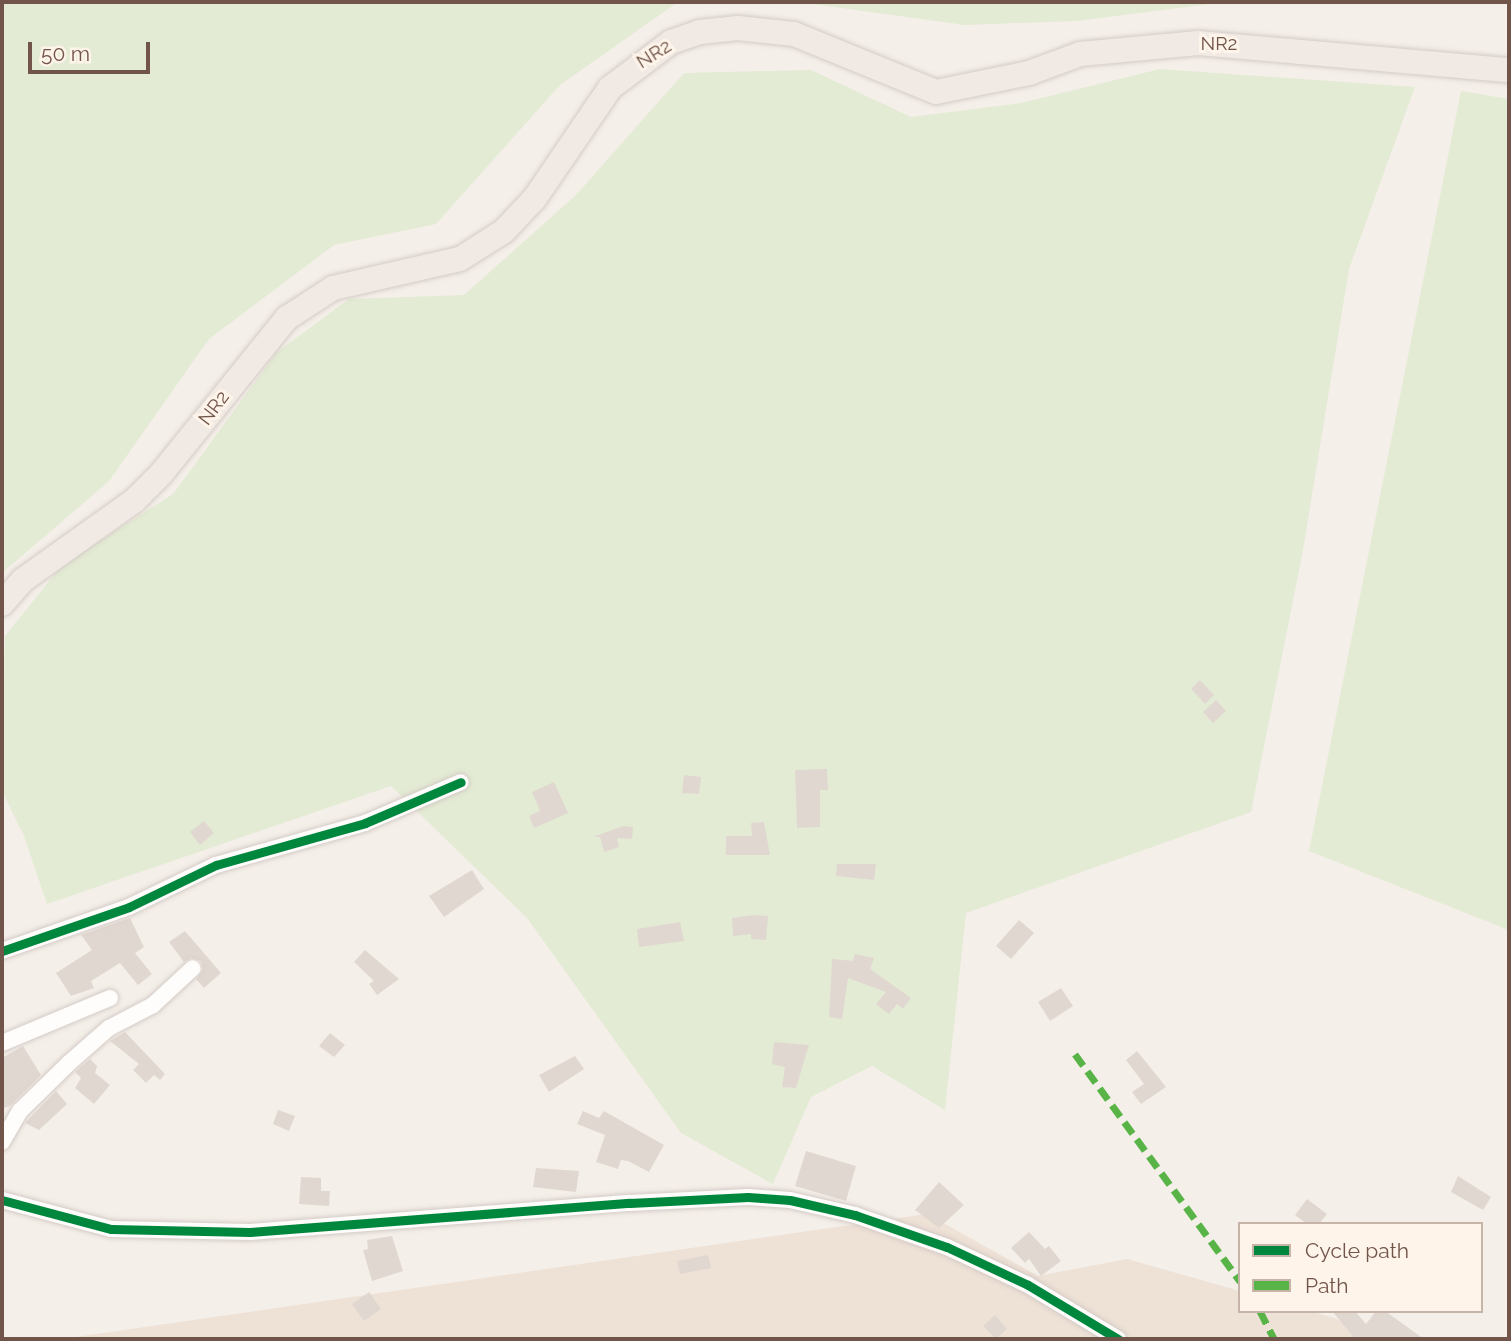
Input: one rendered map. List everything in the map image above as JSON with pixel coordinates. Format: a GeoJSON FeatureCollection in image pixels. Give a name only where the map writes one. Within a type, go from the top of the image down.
{"type":"FeatureCollection","features":[{"type":"Feature","properties":{"kind":"highway","name":"NR2"},"geometry":{"type":"LineString","coordinates":[[2,604],[23,580],[135,500],[161,474],[287,318],[333,288],[460,259],[504,231],[535,198],[610,88],[671,42],[700,32],[738,28],[794,34],[936,92],[1029,73],[1080,54],[1198,43],[1509,70]]}},
{"type":"Feature","properties":{"kind":"street"},"geometry":{"type":"LineString","coordinates":[[2,951],[129,907],[216,865],[383,817],[461,782]]}},
{"type":"Feature","properties":{"kind":"street"},"geometry":{"type":"LineString","coordinates":[[2,1142],[20,1111],[69,1063],[109,1028],[153,1005],[193,968]]}},
{"type":"Feature","properties":{"kind":"street"},"geometry":{"type":"LineString","coordinates":[[2,1043],[110,998]]}},
{"type":"Feature","properties":{"kind":"street"},"geometry":{"type":"LineString","coordinates":[[2,1200],[111,1228],[239,1233],[630,1203],[748,1197],[790,1200],[855,1215],[947,1247],[1027,1285],[1118,1339]]}},
{"type":"Feature","properties":{"kind":"shaded area"},"geometry":{"type":"Polygon","coordinates":[[[927,1214],[1038,1276],[1127,1259],[1238,1290],[1238,1313],[1317,1313],[1337,1319],[1374,1339],[62,1339],[927,1214]]]}},
{"type":"Feature","properties":{"kind":"green space"},"geometry":{"type":"Polygon","coordinates":[[[2,2],[678,2],[560,85],[436,224],[334,245],[209,339],[109,481],[2,573],[2,2]]]}},
{"type":"Feature","properties":{"kind":"green space"},"geometry":{"type":"Polygon","coordinates":[[[798,2],[1225,2],[1077,21],[965,25],[798,2]]]}},
{"type":"Feature","properties":{"kind":"green space"},"geometry":{"type":"Polygon","coordinates":[[[1160,69],[1415,87],[1349,269],[1303,550],[1251,812],[966,913],[945,1110],[872,1066],[811,1097],[773,1184],[681,1133],[527,918],[391,786],[47,904],[24,836],[2,791],[5,636],[63,564],[173,494],[277,352],[349,299],[464,295],[576,195],[684,73],[811,70],[911,117],[1021,103],[1160,69]]]}},
{"type":"Feature","properties":{"kind":"green space"},"geometry":{"type":"Polygon","coordinates":[[[1461,91],[1509,99],[1509,930],[1309,851],[1461,91]]]}},
{"type":"Feature","properties":{"kind":"building"},"geometry":{"type":"Polygon","coordinates":[[[1200,680],[1214,695],[1205,704],[1191,689],[1200,680]]]}},
{"type":"Feature","properties":{"kind":"building"},"geometry":{"type":"Polygon","coordinates":[[[1216,700],[1226,711],[1213,723],[1203,712],[1216,700]]]}},
{"type":"Feature","properties":{"kind":"building"},"geometry":{"type":"Polygon","coordinates":[[[827,769],[828,790],[820,790],[820,827],[797,828],[795,770],[827,769]]]}},
{"type":"Feature","properties":{"kind":"building"},"geometry":{"type":"Polygon","coordinates":[[[684,775],[701,777],[699,794],[682,793],[684,775]]]}},
{"type":"Feature","properties":{"kind":"building"},"geometry":{"type":"Polygon","coordinates":[[[554,782],[568,813],[534,828],[529,816],[540,811],[532,792],[554,782]]]}},
{"type":"Feature","properties":{"kind":"building"},"geometry":{"type":"Polygon","coordinates":[[[204,821],[214,833],[200,845],[190,832],[204,821]]]}},
{"type":"Feature","properties":{"kind":"building"},"geometry":{"type":"Polygon","coordinates":[[[764,822],[770,855],[726,855],[726,836],[752,836],[751,823],[764,822]]]}},
{"type":"Feature","properties":{"kind":"building"},"geometry":{"type":"Polygon","coordinates":[[[623,826],[633,827],[632,839],[617,838],[619,847],[604,852],[600,837],[593,837],[623,826]]]}},
{"type":"Feature","properties":{"kind":"building"},"geometry":{"type":"Polygon","coordinates":[[[837,864],[876,864],[874,880],[836,876],[837,864]]]}},
{"type":"Feature","properties":{"kind":"building"},"geometry":{"type":"Polygon","coordinates":[[[472,870],[484,889],[444,917],[429,896],[472,870]]]}},
{"type":"Feature","properties":{"kind":"building"},"geometry":{"type":"Polygon","coordinates":[[[768,916],[766,940],[751,939],[751,934],[733,936],[732,918],[768,916]]]}},
{"type":"Feature","properties":{"kind":"building"},"geometry":{"type":"Polygon","coordinates":[[[130,918],[144,947],[135,953],[152,974],[138,985],[120,963],[91,981],[94,988],[71,996],[56,973],[92,950],[81,935],[130,918]]]}},
{"type":"Feature","properties":{"kind":"building"},"geometry":{"type":"Polygon","coordinates":[[[1019,920],[1034,933],[1011,959],[996,946],[1019,920]]]}},
{"type":"Feature","properties":{"kind":"building"},"geometry":{"type":"Polygon","coordinates":[[[680,922],[684,941],[639,947],[637,929],[680,922]]]}},
{"type":"Feature","properties":{"kind":"building"},"geometry":{"type":"Polygon","coordinates":[[[185,931],[221,973],[204,988],[196,979],[203,970],[201,961],[191,958],[184,962],[169,942],[185,931]]]}},
{"type":"Feature","properties":{"kind":"building"},"geometry":{"type":"Polygon","coordinates":[[[365,950],[399,979],[377,995],[369,984],[374,981],[354,962],[365,950]]]}},
{"type":"Feature","properties":{"kind":"building"},"geometry":{"type":"Polygon","coordinates":[[[855,954],[874,958],[870,969],[911,998],[903,1009],[897,1004],[889,1014],[876,1004],[886,992],[848,978],[842,1019],[829,1017],[832,959],[853,961],[855,954]]]}},
{"type":"Feature","properties":{"kind":"building"},"geometry":{"type":"Polygon","coordinates":[[[1061,988],[1073,1006],[1050,1021],[1038,1002],[1061,988]]]}},
{"type":"Feature","properties":{"kind":"building"},"geometry":{"type":"Polygon","coordinates":[[[125,1032],[165,1074],[160,1080],[154,1075],[146,1083],[133,1070],[139,1064],[110,1041],[125,1032]]]}},
{"type":"Feature","properties":{"kind":"building"},"geometry":{"type":"Polygon","coordinates":[[[330,1033],[345,1045],[334,1057],[319,1046],[330,1033]]]}},
{"type":"Feature","properties":{"kind":"building"},"geometry":{"type":"Polygon","coordinates":[[[774,1042],[809,1045],[796,1088],[782,1087],[785,1067],[772,1064],[774,1042]]]}},
{"type":"Feature","properties":{"kind":"building"},"geometry":{"type":"Polygon","coordinates":[[[23,1046],[41,1075],[11,1105],[2,1109],[2,1058],[23,1046]]]}},
{"type":"Feature","properties":{"kind":"building"},"geometry":{"type":"Polygon","coordinates":[[[1137,1051],[1166,1087],[1141,1104],[1132,1092],[1144,1084],[1126,1060],[1137,1051]]]}},
{"type":"Feature","properties":{"kind":"building"},"geometry":{"type":"Polygon","coordinates":[[[575,1056],[584,1069],[549,1092],[539,1075],[575,1056]]]}},
{"type":"Feature","properties":{"kind":"building"},"geometry":{"type":"Polygon","coordinates":[[[90,1059],[97,1066],[95,1073],[110,1085],[94,1104],[75,1088],[81,1078],[75,1072],[90,1059]]]}},
{"type":"Feature","properties":{"kind":"building"},"geometry":{"type":"Polygon","coordinates":[[[56,1091],[67,1104],[39,1130],[25,1123],[56,1091]]]}},
{"type":"Feature","properties":{"kind":"building"},"geometry":{"type":"Polygon","coordinates":[[[278,1110],[295,1116],[289,1131],[273,1124],[278,1110]]]}},
{"type":"Feature","properties":{"kind":"building"},"geometry":{"type":"Polygon","coordinates":[[[583,1111],[599,1118],[604,1111],[664,1145],[649,1172],[628,1161],[621,1160],[618,1169],[596,1162],[605,1135],[577,1124],[583,1111]]]}},
{"type":"Feature","properties":{"kind":"building"},"geometry":{"type":"Polygon","coordinates":[[[806,1151],[856,1166],[846,1201],[795,1186],[806,1151]]]}},
{"type":"Feature","properties":{"kind":"building"},"geometry":{"type":"Polygon","coordinates":[[[536,1168],[579,1171],[576,1192],[533,1187],[536,1168]]]}},
{"type":"Feature","properties":{"kind":"building"},"geometry":{"type":"Polygon","coordinates":[[[1458,1176],[1491,1197],[1483,1210],[1451,1192],[1458,1176]]]}},
{"type":"Feature","properties":{"kind":"building"},"geometry":{"type":"Polygon","coordinates":[[[301,1177],[321,1178],[321,1191],[330,1191],[329,1206],[299,1204],[301,1177]]]}},
{"type":"Feature","properties":{"kind":"building"},"geometry":{"type":"Polygon","coordinates":[[[939,1182],[964,1205],[939,1228],[915,1210],[939,1182]]]}},
{"type":"Feature","properties":{"kind":"building"},"geometry":{"type":"Polygon","coordinates":[[[1307,1199],[1327,1214],[1321,1222],[1304,1222],[1295,1215],[1307,1199]]]}},
{"type":"Feature","properties":{"kind":"building"},"geometry":{"type":"Polygon","coordinates":[[[1029,1232],[1045,1249],[1049,1246],[1061,1261],[1041,1276],[1029,1259],[1025,1263],[1011,1248],[1029,1232]]]}},
{"type":"Feature","properties":{"kind":"building"},"geometry":{"type":"Polygon","coordinates":[[[392,1236],[403,1271],[372,1281],[363,1250],[368,1249],[367,1240],[392,1236]]]}},
{"type":"Feature","properties":{"kind":"building"},"geometry":{"type":"Polygon","coordinates":[[[708,1255],[711,1268],[680,1274],[677,1261],[708,1255]]]}},
{"type":"Feature","properties":{"kind":"building"},"geometry":{"type":"Polygon","coordinates":[[[369,1292],[381,1309],[364,1321],[352,1304],[369,1292]]]}},
{"type":"Feature","properties":{"kind":"building"},"geometry":{"type":"Polygon","coordinates":[[[1334,1313],[1357,1313],[1366,1324],[1374,1313],[1388,1313],[1424,1339],[1355,1339],[1334,1313]]]}},
{"type":"Feature","properties":{"kind":"building"},"geometry":{"type":"Polygon","coordinates":[[[995,1315],[1007,1329],[996,1339],[983,1326],[995,1315]]]}},
{"type":"Feature","properties":{"kind":"marked path"},"geometry":{"type":"LineString","coordinates":[[1075,1054],[1238,1278]]}},
{"type":"Feature","properties":{"kind":"marked path"},"geometry":{"type":"LineString","coordinates":[[1261,1313],[1274,1339]]}},
{"type":"Feature","properties":{"kind":"cycle path"},"geometry":{"type":"LineString","coordinates":[[2,951],[129,907],[216,865],[365,823],[461,782]]}},
{"type":"Feature","properties":{"kind":"cycle path"},"geometry":{"type":"LineString","coordinates":[[2,1200],[111,1229],[250,1232],[630,1203],[748,1197],[790,1200],[855,1215],[947,1247],[1028,1285],[1118,1339]]}}]}
